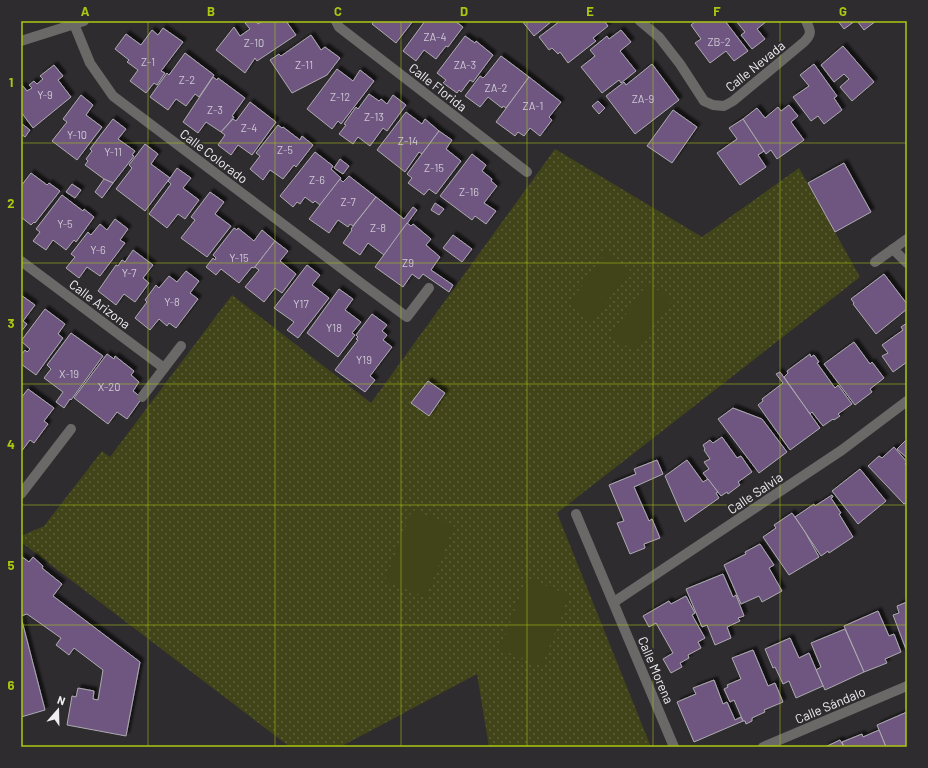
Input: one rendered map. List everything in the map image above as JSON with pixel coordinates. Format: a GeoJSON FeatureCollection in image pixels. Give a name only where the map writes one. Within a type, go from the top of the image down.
{"type":"FeatureCollection","features":[{"type":"Feature","properties":{"kind":"street","name":"Calle Florida"},"geometry":{"type":"LineString","coordinates":[[336,21],[339,27],[527,172]]}},
{"type":"Feature","properties":{"kind":"street","name":"Calle Nevada"},"geometry":{"type":"LineString","coordinates":[[640,21],[659,37],[680,64],[704,101],[713,105],[724,106],[733,102],[809,37],[810,29],[806,21]]}},
{"type":"Feature","properties":{"kind":"street"},"geometry":{"type":"LineString","coordinates":[[21,41],[79,22]]}},
{"type":"Feature","properties":{"kind":"street","name":"Calle Colorado"},"geometry":{"type":"LineString","coordinates":[[79,22],[90,62],[113,96],[407,317],[429,288]]}},
{"type":"Feature","properties":{"kind":"street"},"geometry":{"type":"LineString","coordinates":[[875,262],[907,239]]}},
{"type":"Feature","properties":{"kind":"street"},"geometry":{"type":"LineString","coordinates":[[893,249],[907,263]]}},
{"type":"Feature","properties":{"kind":"street","name":"Calle Arizona"},"geometry":{"type":"LineString","coordinates":[[21,261],[164,368]]}},
{"type":"Feature","properties":{"kind":"street"},"geometry":{"type":"LineString","coordinates":[[142,397],[181,346]]}},
{"type":"Feature","properties":{"kind":"street","name":"Calle Salvia"},"geometry":{"type":"LineString","coordinates":[[614,602],[842,450],[907,401]]}},
{"type":"Feature","properties":{"kind":"street"},"geometry":{"type":"LineString","coordinates":[[21,494],[71,428]]}},
{"type":"Feature","properties":{"kind":"street","name":"Calle Morena"},"geometry":{"type":"LineString","coordinates":[[576,514],[674,747]]}},
{"type":"Feature","properties":{"kind":"street","name":"Calle Sándalo"},"geometry":{"type":"LineString","coordinates":[[763,747],[907,686]]}},
{"type":"Feature","properties":{"kind":"green space"},"geometry":{"type":"Polygon","coordinates":[[[555,149],[702,237],[799,168],[860,277],[557,513],[651,747],[489,747],[477,674],[340,747],[290,747],[21,542],[21,536],[44,526],[102,451],[110,457],[232,295],[371,403],[555,149]]]}},
{"type":"Feature","properties":{"kind":"green space"},"geometry":{"type":"Polygon","coordinates":[[[606,252],[630,270],[593,321],[569,304],[606,252]]]}},
{"type":"Feature","properties":{"kind":"green space"},"geometry":{"type":"Polygon","coordinates":[[[648,283],[672,300],[635,352],[611,335],[648,283]]]}},
{"type":"Feature","properties":{"kind":"green space"},"geometry":{"type":"Polygon","coordinates":[[[412,510],[454,526],[426,597],[385,581],[412,510]]]}},
{"type":"Feature","properties":{"kind":"green space"},"geometry":{"type":"Polygon","coordinates":[[[527,578],[569,595],[542,666],[500,649],[527,578]]]}},
{"type":"Feature","properties":{"kind":"building"},"geometry":{"type":"Polygon","coordinates":[[[249,21],[256,21],[258,24],[263,21],[286,21],[296,35],[257,61],[255,58],[245,73],[216,50],[234,27],[240,36],[250,29],[245,23],[249,21]]]}},
{"type":"Feature","properties":{"kind":"building"},"geometry":{"type":"Polygon","coordinates":[[[374,21],[413,21],[396,43],[372,24],[374,21]]]}},
{"type":"Feature","properties":{"kind":"building"},"geometry":{"type":"Polygon","coordinates":[[[425,21],[455,21],[463,27],[448,47],[446,46],[436,59],[424,50],[416,61],[403,51],[425,21]]]}},
{"type":"Feature","properties":{"kind":"building"},"geometry":{"type":"Polygon","coordinates":[[[522,21],[552,21],[534,36],[522,21]]]}},
{"type":"Feature","properties":{"kind":"building"},"geometry":{"type":"Polygon","coordinates":[[[560,21],[604,21],[608,26],[593,38],[596,41],[568,63],[560,52],[558,54],[552,48],[549,50],[539,37],[560,21]]]}},
{"type":"Feature","properties":{"kind":"building"},"geometry":{"type":"Polygon","coordinates":[[[696,21],[725,21],[748,51],[734,61],[726,51],[710,63],[695,43],[701,39],[691,25],[696,21]]]}},
{"type":"Feature","properties":{"kind":"building"},"geometry":{"type":"Polygon","coordinates":[[[736,21],[767,21],[757,29],[765,39],[752,49],[741,35],[745,32],[736,21]]]}},
{"type":"Feature","properties":{"kind":"building"},"geometry":{"type":"Polygon","coordinates":[[[838,21],[855,21],[844,29],[838,21]]]}},
{"type":"Feature","properties":{"kind":"building"},"geometry":{"type":"Polygon","coordinates":[[[857,21],[876,21],[864,30],[857,21]]]}},
{"type":"Feature","properties":{"kind":"building"},"geometry":{"type":"Polygon","coordinates":[[[163,28],[183,42],[161,71],[165,73],[157,85],[154,83],[146,93],[130,81],[138,70],[127,62],[129,60],[115,49],[126,34],[141,45],[152,30],[158,35],[163,28]]]}},
{"type":"Feature","properties":{"kind":"building"},"geometry":{"type":"Polygon","coordinates":[[[621,30],[631,42],[620,51],[636,71],[621,83],[619,80],[602,93],[581,67],[595,56],[590,50],[607,36],[609,39],[621,30]]]}},
{"type":"Feature","properties":{"kind":"building"},"geometry":{"type":"Polygon","coordinates":[[[311,35],[321,50],[325,47],[340,58],[327,75],[292,93],[270,60],[279,54],[281,56],[311,35]]]}},
{"type":"Feature","properties":{"kind":"building"},"geometry":{"type":"Polygon","coordinates":[[[465,36],[475,43],[476,41],[493,55],[473,82],[470,80],[461,92],[459,90],[457,93],[443,83],[446,80],[437,73],[465,36]]]}},
{"type":"Feature","properties":{"kind":"building"},"geometry":{"type":"Polygon","coordinates":[[[843,46],[874,82],[852,101],[840,87],[849,79],[844,74],[834,82],[821,65],[843,46]]]}},
{"type":"Feature","properties":{"kind":"building"},"geometry":{"type":"Polygon","coordinates":[[[185,53],[214,75],[199,97],[195,94],[186,106],[176,99],[168,110],[150,97],[167,73],[169,75],[185,53]]]}},
{"type":"Feature","properties":{"kind":"building"},"geometry":{"type":"Polygon","coordinates":[[[501,56],[529,77],[506,108],[503,106],[502,108],[488,97],[480,107],[465,96],[480,76],[483,78],[501,56]]]}},
{"type":"Feature","properties":{"kind":"building"},"geometry":{"type":"Polygon","coordinates":[[[652,64],[679,100],[635,134],[606,96],[624,82],[626,85],[652,64]]]}},
{"type":"Feature","properties":{"kind":"building"},"geometry":{"type":"Polygon","coordinates":[[[814,64],[837,96],[834,98],[842,110],[824,124],[818,116],[811,121],[793,97],[809,86],[800,75],[814,64]]]}},
{"type":"Feature","properties":{"kind":"building"},"geometry":{"type":"Polygon","coordinates":[[[54,65],[63,76],[58,80],[71,97],[33,128],[21,112],[21,86],[22,85],[27,91],[32,88],[29,85],[34,81],[37,84],[43,79],[40,76],[54,65]]]}},
{"type":"Feature","properties":{"kind":"building"},"geometry":{"type":"Polygon","coordinates":[[[337,69],[353,81],[360,70],[374,81],[341,124],[338,121],[332,129],[307,109],[337,69]]]}},
{"type":"Feature","properties":{"kind":"building"},"geometry":{"type":"Polygon","coordinates":[[[213,77],[217,80],[218,78],[245,98],[232,116],[234,117],[221,132],[206,122],[198,133],[183,122],[213,77]]]}},
{"type":"Feature","properties":{"kind":"building"},"geometry":{"type":"Polygon","coordinates":[[[529,77],[561,102],[549,117],[552,120],[540,136],[530,128],[524,136],[518,132],[515,136],[496,122],[529,77]]]}},
{"type":"Feature","properties":{"kind":"building"},"geometry":{"type":"Polygon","coordinates":[[[369,94],[379,101],[381,99],[387,104],[393,95],[406,105],[387,131],[383,128],[370,146],[358,137],[353,144],[339,134],[356,107],[358,109],[369,94]]]}},
{"type":"Feature","properties":{"kind":"building"},"geometry":{"type":"Polygon","coordinates":[[[81,95],[93,105],[86,115],[102,127],[77,160],[52,141],[67,122],[63,119],[81,95]]]}},
{"type":"Feature","properties":{"kind":"building"},"geometry":{"type":"Polygon","coordinates":[[[598,101],[605,108],[599,114],[592,106],[598,101]]]}},
{"type":"Feature","properties":{"kind":"building"},"geometry":{"type":"Polygon","coordinates":[[[250,102],[276,122],[252,155],[238,145],[231,155],[218,145],[225,135],[221,132],[233,119],[236,121],[250,102]]]}},
{"type":"Feature","properties":{"kind":"building"},"geometry":{"type":"Polygon","coordinates":[[[789,105],[798,116],[791,122],[804,140],[777,159],[771,150],[766,154],[743,119],[757,108],[765,118],[778,107],[781,111],[789,105]]]}},
{"type":"Feature","properties":{"kind":"building"},"geometry":{"type":"Polygon","coordinates":[[[673,110],[697,127],[672,163],[647,146],[673,110]]]}},
{"type":"Feature","properties":{"kind":"building"},"geometry":{"type":"Polygon","coordinates":[[[406,112],[422,124],[425,119],[439,131],[422,154],[419,152],[405,172],[377,150],[406,112]]]}},
{"type":"Feature","properties":{"kind":"building"},"geometry":{"type":"Polygon","coordinates":[[[113,119],[126,129],[118,139],[135,151],[132,155],[134,156],[113,183],[104,179],[85,165],[88,161],[86,159],[92,151],[90,149],[113,119]]]}},
{"type":"Feature","properties":{"kind":"building"},"geometry":{"type":"Polygon","coordinates":[[[743,119],[764,151],[758,155],[766,167],[740,185],[717,153],[737,139],[729,128],[743,119]]]}},
{"type":"Feature","properties":{"kind":"building"},"geometry":{"type":"Polygon","coordinates":[[[21,123],[30,130],[25,137],[21,134],[21,123]]]}},
{"type":"Feature","properties":{"kind":"building"},"geometry":{"type":"Polygon","coordinates":[[[278,125],[300,140],[302,136],[313,145],[296,167],[294,165],[283,179],[270,170],[263,180],[250,169],[260,156],[256,153],[278,125]]]}},
{"type":"Feature","properties":{"kind":"building"},"geometry":{"type":"Polygon","coordinates":[[[439,131],[452,140],[446,149],[461,161],[436,194],[429,189],[424,195],[408,183],[412,178],[407,174],[439,131]]]}},
{"type":"Feature","properties":{"kind":"building"},"geometry":{"type":"Polygon","coordinates":[[[145,144],[158,154],[151,164],[170,178],[145,211],[116,189],[132,168],[129,165],[145,144]]]}},
{"type":"Feature","properties":{"kind":"building"},"geometry":{"type":"Polygon","coordinates":[[[315,152],[333,166],[331,169],[341,178],[320,205],[315,201],[313,203],[305,197],[300,204],[297,202],[293,207],[280,196],[315,152]]]}},
{"type":"Feature","properties":{"kind":"building"},"geometry":{"type":"Polygon","coordinates":[[[472,154],[486,165],[482,171],[492,179],[491,181],[497,186],[484,203],[496,211],[486,224],[475,216],[472,220],[440,196],[472,154]]]}},
{"type":"Feature","properties":{"kind":"building"},"geometry":{"type":"Polygon","coordinates":[[[340,159],[349,166],[343,174],[334,168],[340,159]]]}},
{"type":"Feature","properties":{"kind":"building"},"geometry":{"type":"Polygon","coordinates":[[[844,163],[871,212],[835,232],[808,183],[844,163]]]}},
{"type":"Feature","properties":{"kind":"building"},"geometry":{"type":"Polygon","coordinates":[[[177,168],[191,178],[183,188],[199,200],[185,219],[178,214],[167,228],[149,214],[171,184],[168,181],[177,168]]]}},
{"type":"Feature","properties":{"kind":"building"},"geometry":{"type":"Polygon","coordinates":[[[31,173],[47,185],[49,183],[60,191],[35,223],[34,222],[31,225],[21,217],[21,186],[31,173]]]}},
{"type":"Feature","properties":{"kind":"building"},"geometry":{"type":"Polygon","coordinates":[[[349,176],[376,197],[353,226],[350,224],[348,227],[338,220],[329,233],[309,219],[340,179],[343,182],[349,176]]]}},
{"type":"Feature","properties":{"kind":"building"},"geometry":{"type":"Polygon","coordinates":[[[104,179],[113,183],[102,198],[95,192],[104,179]]]}},
{"type":"Feature","properties":{"kind":"building"},"geometry":{"type":"Polygon","coordinates":[[[72,184],[81,190],[75,198],[66,192],[72,184]]]}},
{"type":"Feature","properties":{"kind":"building"},"geometry":{"type":"Polygon","coordinates":[[[210,192],[224,202],[215,214],[231,226],[207,257],[181,238],[195,220],[191,217],[210,192]]]}},
{"type":"Feature","properties":{"kind":"building"},"geometry":{"type":"Polygon","coordinates":[[[62,195],[83,211],[84,209],[94,217],[76,242],[74,240],[66,250],[53,240],[46,250],[33,241],[40,232],[36,229],[62,195]]]}},
{"type":"Feature","properties":{"kind":"building"},"geometry":{"type":"Polygon","coordinates":[[[376,197],[404,219],[413,207],[417,210],[384,255],[368,243],[360,255],[343,243],[352,230],[351,229],[376,197]]]}},
{"type":"Feature","properties":{"kind":"building"},"geometry":{"type":"Polygon","coordinates":[[[435,203],[444,209],[439,215],[431,210],[435,203]]]}},
{"type":"Feature","properties":{"kind":"building"},"geometry":{"type":"Polygon","coordinates":[[[115,219],[128,229],[120,240],[125,243],[100,276],[87,267],[79,278],[66,268],[75,257],[71,254],[88,232],[91,235],[100,224],[107,230],[115,219]]]}},
{"type":"Feature","properties":{"kind":"building"},"geometry":{"type":"Polygon","coordinates":[[[407,223],[411,226],[413,224],[431,239],[426,245],[440,257],[431,270],[453,285],[449,292],[423,274],[419,279],[412,274],[403,287],[375,267],[407,223]]]}},
{"type":"Feature","properties":{"kind":"building"},"geometry":{"type":"Polygon","coordinates":[[[234,228],[237,230],[238,228],[254,241],[262,230],[275,241],[255,267],[252,267],[239,283],[221,269],[216,275],[206,267],[213,258],[215,260],[216,258],[213,255],[234,228]]]}},
{"type":"Feature","properties":{"kind":"building"},"geometry":{"type":"Polygon","coordinates":[[[453,235],[472,249],[462,262],[443,248],[453,235]]]}},
{"type":"Feature","properties":{"kind":"building"},"geometry":{"type":"Polygon","coordinates":[[[275,241],[288,251],[280,261],[296,274],[282,293],[275,288],[264,302],[245,287],[259,270],[255,267],[275,241]]]}},
{"type":"Feature","properties":{"kind":"building"},"geometry":{"type":"Polygon","coordinates":[[[133,250],[153,265],[143,278],[149,283],[135,302],[124,294],[116,305],[98,291],[116,265],[118,266],[122,260],[125,262],[133,250]]]}},
{"type":"Feature","properties":{"kind":"building"},"geometry":{"type":"Polygon","coordinates":[[[307,265],[320,275],[312,285],[329,298],[298,338],[287,330],[294,322],[274,308],[307,265]]]}},
{"type":"Feature","properties":{"kind":"building"},"geometry":{"type":"Polygon","coordinates":[[[186,271],[199,281],[190,293],[198,299],[176,328],[169,323],[167,326],[159,319],[150,330],[135,318],[147,302],[145,300],[156,285],[159,288],[169,276],[177,282],[186,271]]]}},
{"type":"Feature","properties":{"kind":"building"},"geometry":{"type":"Polygon","coordinates":[[[884,274],[907,304],[907,309],[876,334],[853,304],[854,303],[851,299],[884,274]]]}},
{"type":"Feature","properties":{"kind":"building"},"geometry":{"type":"Polygon","coordinates":[[[339,289],[353,299],[345,310],[361,322],[352,333],[355,335],[338,357],[307,333],[339,289]]]}},
{"type":"Feature","properties":{"kind":"building"},"geometry":{"type":"Polygon","coordinates":[[[21,295],[35,305],[23,321],[27,324],[21,332],[21,295]]]}},
{"type":"Feature","properties":{"kind":"building"},"geometry":{"type":"Polygon","coordinates":[[[45,309],[65,324],[58,334],[63,338],[36,375],[21,364],[21,355],[25,350],[27,352],[30,349],[21,341],[45,309]]]}},
{"type":"Feature","properties":{"kind":"building"},"geometry":{"type":"Polygon","coordinates":[[[372,314],[387,325],[382,331],[387,335],[383,340],[392,347],[370,376],[375,380],[365,392],[335,370],[358,340],[356,339],[358,337],[356,335],[372,314]]]}},
{"type":"Feature","properties":{"kind":"building"},"geometry":{"type":"Polygon","coordinates":[[[907,323],[907,362],[893,372],[882,356],[888,353],[882,345],[903,330],[901,327],[907,323]]]}},
{"type":"Feature","properties":{"kind":"building"},"geometry":{"type":"Polygon","coordinates":[[[71,333],[103,356],[64,408],[56,402],[63,392],[44,378],[51,369],[47,365],[71,333]]]}},
{"type":"Feature","properties":{"kind":"building"},"geometry":{"type":"Polygon","coordinates":[[[854,342],[870,364],[872,362],[884,378],[870,389],[872,392],[855,405],[824,364],[854,342]]]}},
{"type":"Feature","properties":{"kind":"building"},"geometry":{"type":"Polygon","coordinates":[[[107,354],[114,359],[115,356],[134,371],[131,375],[139,382],[133,391],[142,398],[127,419],[117,412],[108,424],[74,398],[107,354]]]}},
{"type":"Feature","properties":{"kind":"building"},"geometry":{"type":"Polygon","coordinates":[[[810,354],[811,357],[814,355],[819,362],[817,363],[835,388],[838,385],[852,404],[838,414],[840,416],[823,426],[812,412],[810,414],[784,377],[788,373],[787,371],[810,354]]]}},
{"type":"Feature","properties":{"kind":"building"},"geometry":{"type":"Polygon","coordinates":[[[780,372],[820,428],[790,450],[758,405],[763,401],[762,399],[783,383],[776,374],[780,372]]]}},
{"type":"Feature","properties":{"kind":"building"},"geometry":{"type":"Polygon","coordinates":[[[428,381],[445,393],[429,416],[411,403],[428,381]]]}},
{"type":"Feature","properties":{"kind":"building"},"geometry":{"type":"Polygon","coordinates":[[[28,389],[54,408],[44,421],[48,424],[34,443],[30,440],[21,452],[21,398],[28,389]]]}},
{"type":"Feature","properties":{"kind":"building"},"geometry":{"type":"Polygon","coordinates":[[[733,408],[762,419],[787,452],[759,473],[718,419],[733,408]]]}},
{"type":"Feature","properties":{"kind":"building"},"geometry":{"type":"Polygon","coordinates":[[[722,437],[737,458],[741,456],[752,472],[738,482],[740,485],[728,494],[727,492],[721,496],[703,473],[709,469],[704,462],[710,459],[704,450],[703,445],[710,440],[713,443],[722,437]]]}},
{"type":"Feature","properties":{"kind":"building"},"geometry":{"type":"Polygon","coordinates":[[[907,439],[907,458],[897,449],[907,439]]]}},
{"type":"Feature","properties":{"kind":"building"},"geometry":{"type":"Polygon","coordinates":[[[894,447],[907,462],[905,464],[907,466],[907,502],[904,504],[868,466],[879,456],[882,458],[894,447]]]}},
{"type":"Feature","properties":{"kind":"building"},"geometry":{"type":"Polygon","coordinates":[[[657,460],[663,474],[634,487],[649,521],[652,519],[660,538],[644,544],[645,548],[630,554],[617,523],[624,521],[609,485],[636,474],[634,469],[657,460]]]}},
{"type":"Feature","properties":{"kind":"building"},"geometry":{"type":"Polygon","coordinates":[[[687,460],[703,482],[708,479],[718,492],[716,493],[719,498],[685,522],[665,476],[687,460]]]}},
{"type":"Feature","properties":{"kind":"building"},"geometry":{"type":"Polygon","coordinates":[[[860,469],[886,501],[858,524],[832,491],[860,469]]]}},
{"type":"Feature","properties":{"kind":"building"},"geometry":{"type":"Polygon","coordinates":[[[832,495],[833,497],[831,498],[841,513],[839,514],[853,537],[829,553],[828,551],[821,556],[795,517],[814,504],[815,506],[832,495]]]}},
{"type":"Feature","properties":{"kind":"building"},"geometry":{"type":"Polygon","coordinates":[[[792,513],[819,557],[789,575],[763,537],[776,528],[774,525],[792,513]]]}},
{"type":"Feature","properties":{"kind":"building"},"geometry":{"type":"Polygon","coordinates":[[[760,544],[774,565],[769,568],[782,591],[762,602],[759,596],[741,604],[724,565],[746,554],[745,552],[760,544]]]}},
{"type":"Feature","properties":{"kind":"building"},"geometry":{"type":"Polygon","coordinates":[[[21,556],[29,562],[33,557],[43,566],[42,568],[62,584],[53,596],[140,662],[126,736],[67,725],[72,696],[76,697],[78,688],[94,691],[93,699],[98,700],[103,670],[74,648],[69,655],[56,645],[61,638],[27,614],[21,616],[21,556]]]}},
{"type":"Feature","properties":{"kind":"building"},"geometry":{"type":"Polygon","coordinates":[[[723,574],[733,597],[736,595],[744,616],[738,618],[740,621],[727,627],[731,638],[715,645],[707,625],[702,627],[686,589],[723,574]]]}},
{"type":"Feature","properties":{"kind":"building"},"geometry":{"type":"Polygon","coordinates":[[[686,596],[695,613],[692,615],[705,638],[698,642],[701,648],[688,655],[689,658],[680,663],[682,667],[671,673],[663,659],[673,653],[656,623],[649,627],[643,616],[669,601],[671,604],[686,596]]]}},
{"type":"Feature","properties":{"kind":"building"},"geometry":{"type":"Polygon","coordinates":[[[907,602],[907,652],[893,615],[899,613],[897,606],[907,602]]]}},
{"type":"Feature","properties":{"kind":"building"},"geometry":{"type":"Polygon","coordinates":[[[878,611],[889,636],[894,634],[901,652],[885,659],[887,663],[864,672],[844,626],[878,611]]]}},
{"type":"Feature","properties":{"kind":"building"},"geometry":{"type":"Polygon","coordinates":[[[21,617],[45,710],[21,717],[21,617]]]}},
{"type":"Feature","properties":{"kind":"building"},"geometry":{"type":"Polygon","coordinates":[[[845,629],[864,672],[825,690],[816,670],[821,667],[811,643],[845,629]]]}},
{"type":"Feature","properties":{"kind":"building"},"geometry":{"type":"Polygon","coordinates":[[[790,638],[799,658],[809,653],[823,686],[796,698],[789,681],[783,684],[775,667],[773,668],[765,649],[790,638]]]}},
{"type":"Feature","properties":{"kind":"building"},"geometry":{"type":"Polygon","coordinates":[[[753,650],[768,686],[775,683],[783,702],[764,710],[765,712],[752,718],[752,721],[746,724],[745,721],[743,721],[734,700],[730,702],[724,689],[728,687],[727,685],[741,679],[732,658],[753,650]]]}},
{"type":"Feature","properties":{"kind":"building"},"geometry":{"type":"Polygon","coordinates":[[[714,680],[723,704],[727,702],[735,720],[741,717],[743,721],[694,742],[677,702],[696,694],[693,688],[714,680]]]}},
{"type":"Feature","properties":{"kind":"building"},"geometry":{"type":"Polygon","coordinates":[[[907,712],[907,747],[886,747],[877,725],[907,712]]]}},
{"type":"Feature","properties":{"kind":"building"},"geometry":{"type":"Polygon","coordinates":[[[879,730],[886,747],[844,747],[842,742],[862,734],[863,737],[879,730]]]}},
{"type":"Feature","properties":{"kind":"building"},"geometry":{"type":"Polygon","coordinates":[[[840,740],[844,747],[825,747],[840,740]]]}}]}
